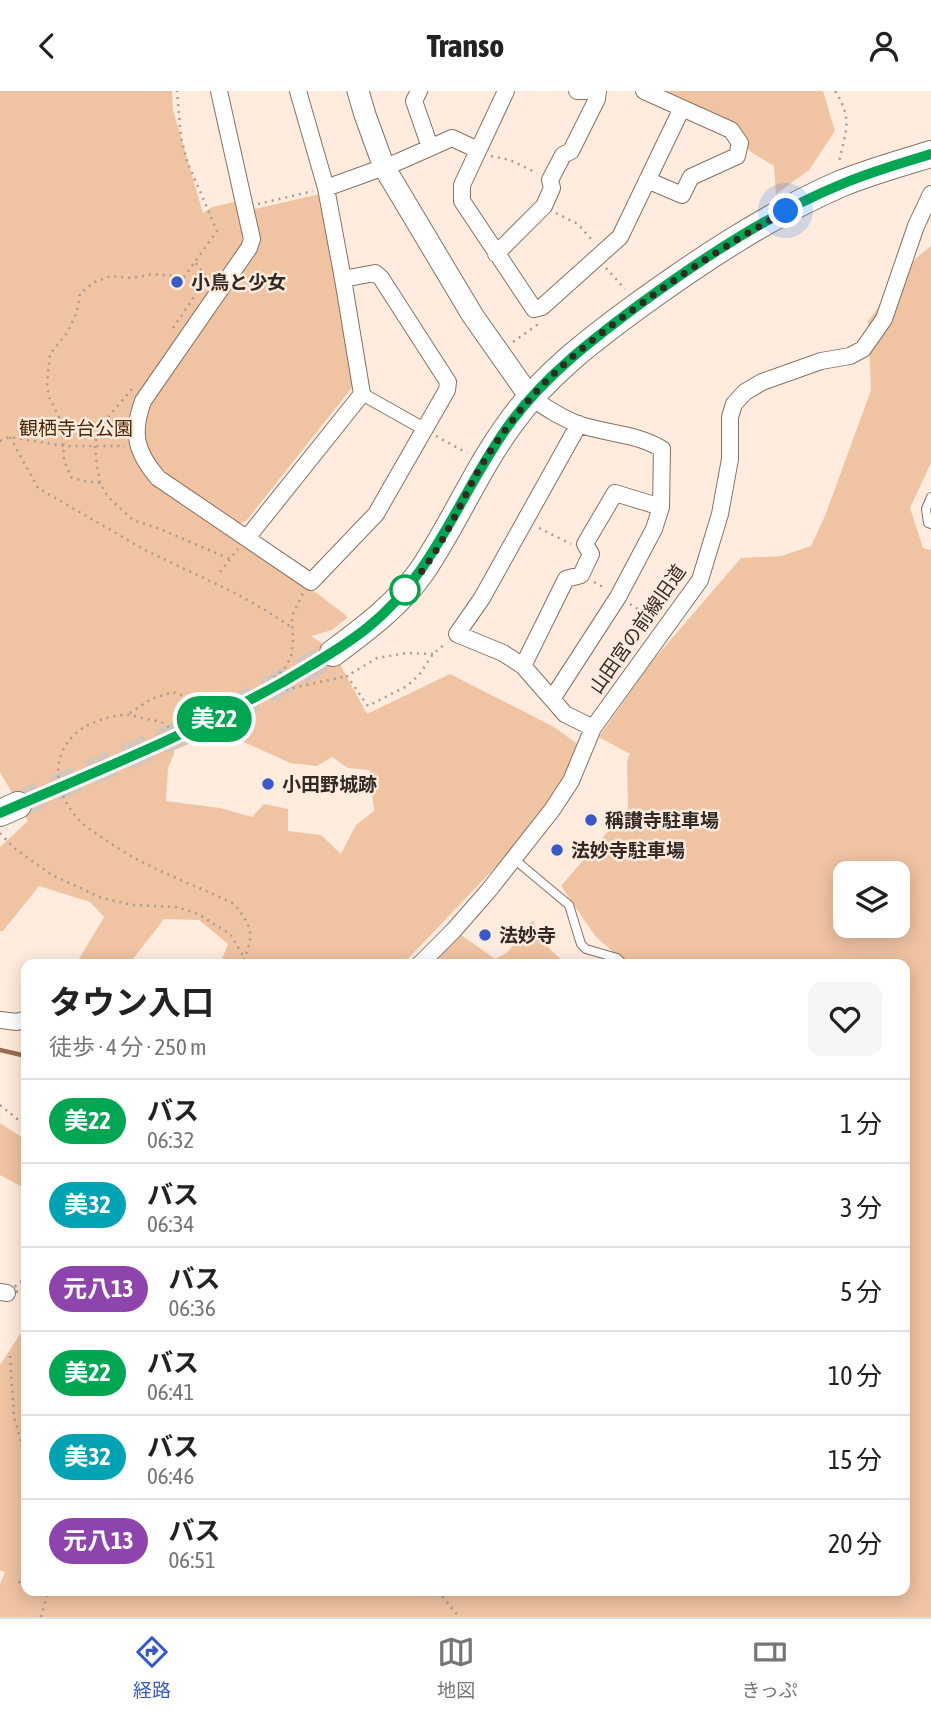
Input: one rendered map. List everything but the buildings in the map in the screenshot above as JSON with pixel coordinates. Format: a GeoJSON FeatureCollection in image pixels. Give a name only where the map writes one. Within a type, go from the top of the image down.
{"type":"FeatureCollection","features":[{"type":"Feature","properties":{"kind":"main road"},"geometry":{"type":"LineString","coordinates":[[333,653],[367,628],[395,602],[420,573],[445,534],[479,469],[530,397],[575,355],[622,317],[729,243],[842,184],[931,154]]}},
{"type":"Feature","properties":{"kind":"street"},"geometry":{"type":"LineString","coordinates":[[219,91],[252,239],[249,248],[143,401],[136,419],[138,446],[146,464],[158,478],[311,582],[376,514],[447,390],[448,381],[382,278],[375,273],[343,279]]}},
{"type":"Feature","properties":{"kind":"street"},"geometry":{"type":"LineString","coordinates":[[247,538],[362,394],[343,279],[298,91]]}},
{"type":"Feature","properties":{"kind":"street"},"geometry":{"type":"LineString","coordinates":[[358,91],[384,167],[473,316],[530,397],[558,415],[579,424],[631,435],[662,449],[661,507],[645,549],[618,597],[552,699]]}},
{"type":"Feature","properties":{"kind":"street"},"geometry":{"type":"LineString","coordinates":[[506,91],[462,185],[462,201],[534,309],[542,307],[620,237],[682,108]]}},
{"type":"Feature","properties":{"kind":"street"},"geometry":{"type":"LineString","coordinates":[[577,91],[592,91]]}},
{"type":"Feature","properties":{"kind":"street"},"geometry":{"type":"LineString","coordinates":[[496,254],[544,206],[552,188],[550,180],[563,155],[571,151],[597,99],[598,91]]}},
{"type":"Feature","properties":{"kind":"street"},"geometry":{"type":"LineString","coordinates":[[644,91],[731,130],[740,143],[737,156],[691,177],[682,195],[647,180]]}},
{"type":"Feature","properties":{"kind":"street"},"geometry":{"type":"LineString","coordinates":[[415,94],[430,147]]}},
{"type":"Feature","properties":{"kind":"street"},"geometry":{"type":"LineString","coordinates":[[322,189],[384,167],[452,138],[478,150]]}},
{"type":"Feature","properties":{"kind":"street","name":"山田宮の前線旧道"},"geometry":{"type":"LineString","coordinates":[[425,959],[454,930],[514,859],[567,789],[593,728],[700,580],[720,514],[730,460],[730,417],[734,404],[745,392],[762,381],[821,361],[850,356],[863,349],[884,319],[916,226],[931,194]]}},
{"type":"Feature","properties":{"kind":"street"},"geometry":{"type":"LineString","coordinates":[[362,394],[425,430]]}},
{"type":"Feature","properties":{"kind":"street"},"geometry":{"type":"LineString","coordinates":[[579,424],[482,598],[457,634],[503,653],[523,666],[565,714],[593,728]]}},
{"type":"Feature","properties":{"kind":"street"},"geometry":{"type":"LineString","coordinates":[[523,666],[566,579],[581,575],[591,554],[585,544],[615,493],[661,507]]}},
{"type":"Feature","properties":{"kind":"street"},"geometry":{"type":"LineString","coordinates":[[0,1020],[21,1021]]}},
{"type":"Feature","properties":{"kind":"lane"},"geometry":{"type":"LineString","coordinates":[[931,497],[926,509],[928,523],[931,524]]}},
{"type":"Feature","properties":{"kind":"lane"},"geometry":{"type":"LineString","coordinates":[[514,859],[569,905],[581,944],[586,949],[618,959]]}},
{"type":"Feature","properties":{"kind":"path"},"geometry":{"type":"LineString","coordinates":[[100,483],[71,477],[64,460],[62,423],[49,397],[50,353],[67,333],[77,312],[80,293],[95,282],[111,276],[131,278],[153,274],[184,277],[217,231],[184,150],[177,91]]}},
{"type":"Feature","properties":{"kind":"path"},"geometry":{"type":"LineString","coordinates":[[835,91],[842,102],[848,123],[839,164]]}},
{"type":"Feature","properties":{"kind":"path"},"geometry":{"type":"LineString","coordinates":[[478,150],[510,160],[550,180]]}},
{"type":"Feature","properties":{"kind":"path"},"geometry":{"type":"LineString","coordinates":[[250,205],[322,189]]}},
{"type":"Feature","properties":{"kind":"path"},"geometry":{"type":"LineString","coordinates":[[544,206],[578,224],[603,252]]}},
{"type":"Feature","properties":{"kind":"path"},"geometry":{"type":"LineString","coordinates":[[608,269],[625,289]]}},
{"type":"Feature","properties":{"kind":"path"},"geometry":{"type":"LineString","coordinates":[[509,344],[537,325]]}},
{"type":"Feature","properties":{"kind":"path"},"geometry":{"type":"LineString","coordinates":[[425,430],[470,455]]}},
{"type":"Feature","properties":{"kind":"path"},"geometry":{"type":"LineString","coordinates":[[10,437],[38,488],[145,550],[255,604],[291,627]]}},
{"type":"Feature","properties":{"kind":"path"},"geometry":{"type":"LineString","coordinates":[[0,440],[10,437],[64,446],[138,446]]}},
{"type":"Feature","properties":{"kind":"path"},"geometry":{"type":"LineString","coordinates":[[523,521],[582,550]]}},
{"type":"Feature","properties":{"kind":"path"},"geometry":{"type":"LineString","coordinates":[[220,572],[247,538]]}},
{"type":"Feature","properties":{"kind":"path"},"geometry":{"type":"LineString","coordinates":[[581,575],[649,615]]}},
{"type":"Feature","properties":{"kind":"path"},"geometry":{"type":"LineString","coordinates":[[262,701],[265,685],[285,668],[290,657],[293,640],[292,616],[300,598]]}},
{"type":"Feature","properties":{"kind":"path"},"geometry":{"type":"LineString","coordinates":[[244,959],[251,947],[251,932],[244,916],[234,904],[129,857],[82,823],[68,807],[59,787],[57,772],[62,751],[69,737],[83,726],[129,714],[151,699],[173,692],[201,703],[246,708],[279,691],[347,675],[377,658],[407,653],[433,653],[419,675],[407,686],[368,706],[347,675]]}},
{"type":"Feature","properties":{"kind":"path"},"geometry":{"type":"LineString","coordinates":[[129,714],[162,721],[174,732]]}},
{"type":"Feature","properties":{"kind":"path"},"geometry":{"type":"LineString","coordinates":[[0,833],[13,848],[41,869],[102,898],[133,905],[177,907],[198,914],[230,934],[244,959]]}},
{"type":"Feature","properties":{"kind":"path"},"geometry":{"type":"LineString","coordinates":[[0,1105],[21,1122]]}},
{"type":"Feature","properties":{"kind":"path"},"geometry":{"type":"LineString","coordinates":[[10,1356],[14,1417],[21,1441]]}},
{"type":"Feature","properties":{"kind":"path"},"geometry":{"type":"LineString","coordinates":[[19,1583],[21,1578]]}},
{"type":"Feature","properties":{"kind":"path"},"geometry":{"type":"LineString","coordinates":[[41,1617],[47,1596]]}},
{"type":"Feature","properties":{"kind":"path"},"geometry":{"type":"LineString","coordinates":[[442,1596],[459,1617]]}},
{"type":"Feature","properties":{"kind":"green space","name":"観栖寺台公園"},"geometry":{"type":"Polygon","coordinates":[[[0,91],[172,91],[173,110],[203,213],[212,207],[243,200],[252,239],[137,419],[146,464],[311,582],[314,591],[348,617],[332,630],[311,636],[332,650],[367,714],[450,674],[554,727],[579,745],[571,771],[547,813],[408,959],[222,959],[228,944],[199,920],[164,919],[133,959],[79,959],[104,917],[90,902],[39,886],[3,931],[0,931],[0,847],[28,821],[0,772],[0,91]],[[197,726],[174,732],[174,754],[168,768],[166,801],[220,808],[252,817],[264,804],[288,809],[288,831],[321,835],[341,854],[356,825],[374,811],[370,770],[348,768],[332,757],[317,766],[290,763],[222,732],[197,726]]]}},
{"type":"Feature","properties":{"kind":"green space"},"geometry":{"type":"Polygon","coordinates":[[[647,91],[823,91],[835,131],[809,170],[776,194],[774,166],[751,152],[725,126],[647,91]]]}},
{"type":"Feature","properties":{"kind":"green space"},"geometry":{"type":"Polygon","coordinates":[[[320,194],[354,385],[246,521],[238,524],[197,499],[158,467],[144,441],[145,413],[253,251],[251,210],[320,194]]]}},
{"type":"Feature","properties":{"kind":"green space"},"geometry":{"type":"Polygon","coordinates":[[[931,246],[931,463],[910,508],[923,548],[931,550],[931,1617],[0,1617],[0,1584],[5,1572],[0,1570],[0,1365],[21,1333],[21,1596],[910,1596],[910,959],[621,959],[596,937],[561,886],[628,808],[627,761],[630,754],[599,737],[650,664],[741,558],[781,556],[811,546],[825,516],[871,390],[868,321],[916,258],[931,246]]]}},
{"type":"Feature","properties":{"kind":"green space"},"geometry":{"type":"Polygon","coordinates":[[[533,920],[546,945],[561,959],[495,959],[507,953],[533,920]]]}},
{"type":"Feature","properties":{"kind":"green space"},"geometry":{"type":"Polygon","coordinates":[[[454,930],[495,959],[425,959],[454,930]]]}},
{"type":"Feature","properties":{"kind":"green space"},"geometry":{"type":"Polygon","coordinates":[[[0,1123],[21,1137],[21,1186],[0,1175],[0,1123]]]}},
{"type":"Feature","properties":{"kind":"waterway"},"geometry":{"type":"LineString","coordinates":[[0,1050],[21,1055]]}},
{"type":"Feature","properties":{"kind":"tunnel"},"geometry":{"type":"LineString","coordinates":[[18,805],[231,711],[333,653]]}},
{"type":"Feature","properties":{"kind":"bus line","name":"美22"},"geometry":{"type":"LineString","coordinates":[[0,813],[231,711],[333,653],[367,628],[395,602],[420,573],[445,534],[479,469],[510,423],[530,397],[575,355],[622,317],[729,243],[842,184],[931,154]]}},
{"type":"Feature","properties":{"kind":"place","name":"小鳥と少女"},"geometry":{"type":"Point","coordinates":[177,282]}},
{"type":"Feature","properties":{"kind":"place","name":"小田野城跡"},"geometry":{"type":"Point","coordinates":[268,784]}},
{"type":"Feature","properties":{"kind":"place","name":"稱讃寺駐車場"},"geometry":{"type":"Point","coordinates":[591,820]}},
{"type":"Feature","properties":{"kind":"place","name":"法妙寺駐車場"},"geometry":{"type":"Point","coordinates":[557,850]}},
{"type":"Feature","properties":{"kind":"place","name":"法妙寺"},"geometry":{"type":"Point","coordinates":[485,935]}},
{"type":"Feature","properties":{"kind":"route"},"geometry":{"type":"LineString","coordinates":[[405,590],[420,573],[445,534],[479,469],[530,397],[575,355],[622,317],[729,243],[786,211]]}}]}
